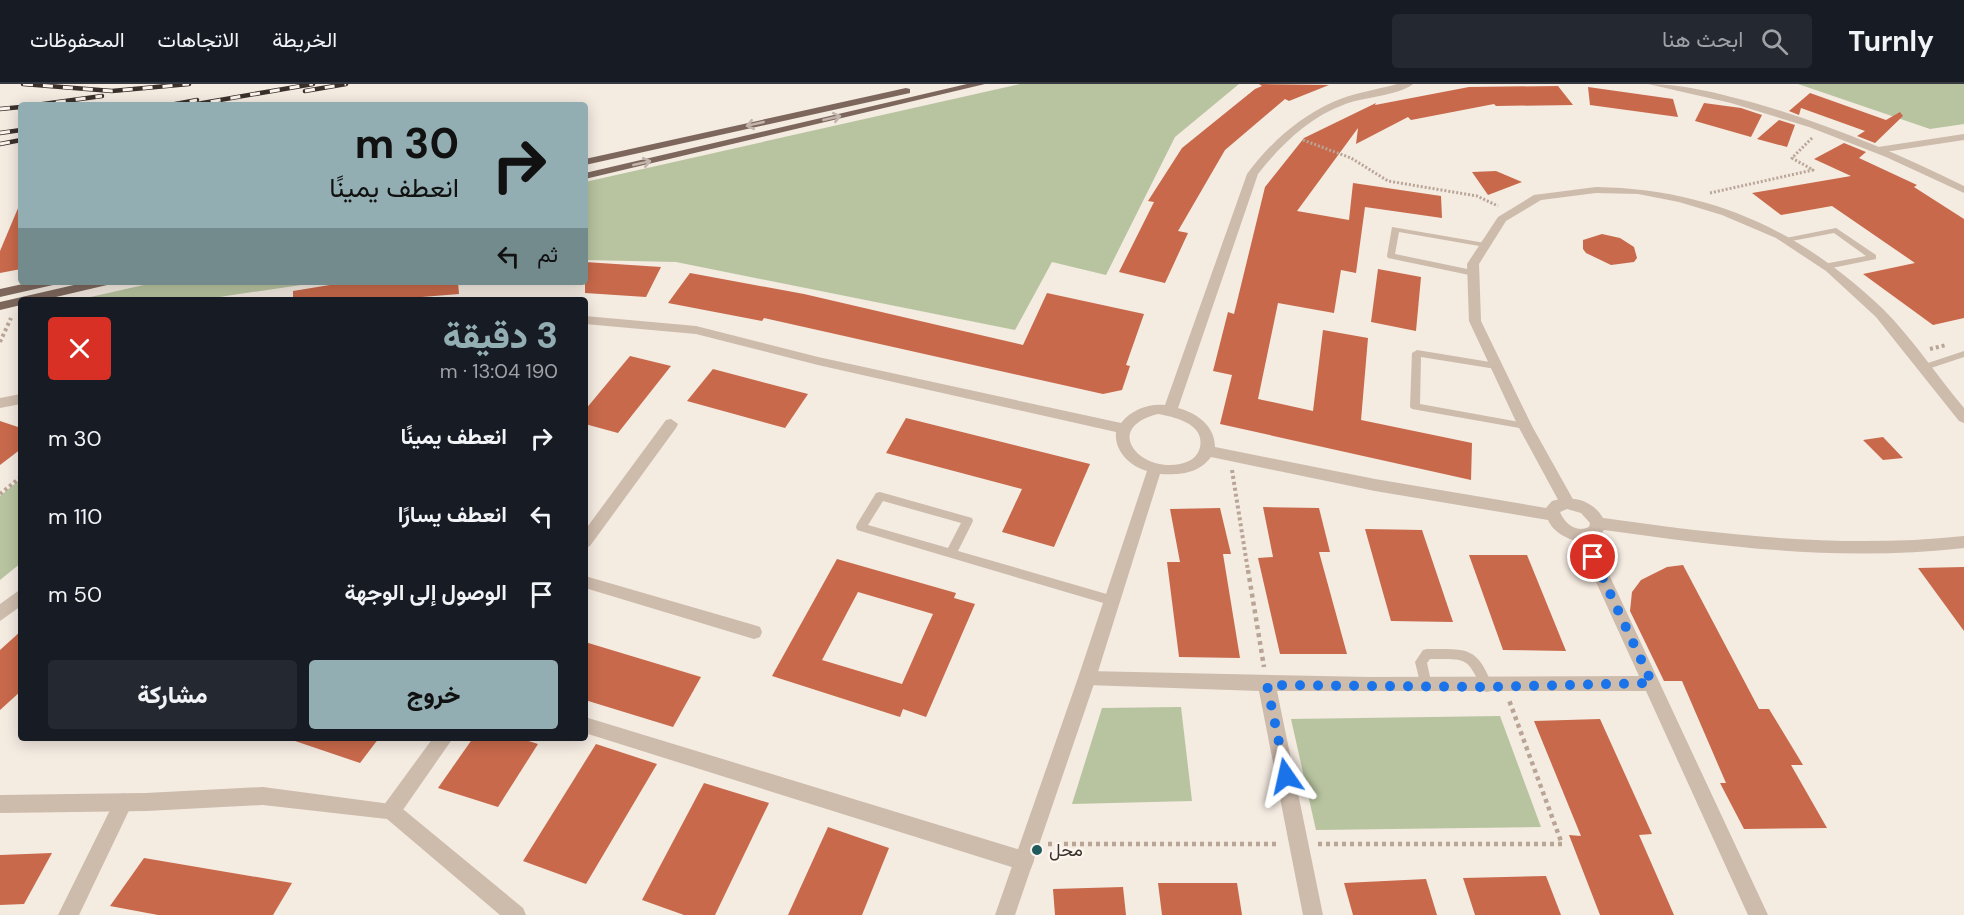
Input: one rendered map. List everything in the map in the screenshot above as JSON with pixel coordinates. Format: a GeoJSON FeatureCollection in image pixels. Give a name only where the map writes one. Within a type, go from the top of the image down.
{"type":"FeatureCollection","features":[{"type":"Feature","properties":{"kind":"main road"},"geometry":{"type":"LineString","coordinates":[[588,161],[935,84]]}},
{"type":"Feature","properties":{"kind":"main road"},"geometry":{"type":"LineString","coordinates":[[588,175],[980,84]]}},
{"type":"Feature","properties":{"kind":"main road"},"geometry":{"type":"LineString","coordinates":[[0,293],[36,285]]}},
{"type":"Feature","properties":{"kind":"main road"},"geometry":{"type":"LineString","coordinates":[[39,297],[90,285]]}},
{"type":"Feature","properties":{"kind":"main road"},"geometry":{"type":"LineString","coordinates":[[0,306],[18,302]]}},
{"type":"Feature","properties":{"kind":"street"},"geometry":{"type":"LineString","coordinates":[[1171,410],[1234,221],[1253,174],[1273,148],[1300,125],[1338,104],[1408,84]]}},
{"type":"Feature","properties":{"kind":"street"},"geometry":{"type":"LineString","coordinates":[[1653,84],[1698,91],[1822,128],[1878,150],[1964,190]]}},
{"type":"Feature","properties":{"kind":"street"},"geometry":{"type":"LineString","coordinates":[[1878,150],[1964,137]]}},
{"type":"Feature","properties":{"kind":"street"},"geometry":{"type":"LineString","coordinates":[[1567,503],[1525,426],[1475,321],[1473,264],[1502,219],[1538,197],[1596,190],[1638,191],[1681,199],[1725,213],[1786,240],[1827,266],[1880,314],[1964,418]]}},
{"type":"Feature","properties":{"kind":"street"},"geometry":{"type":"LineString","coordinates":[[588,320],[696,330],[818,361],[1124,429]]}},
{"type":"Feature","properties":{"kind":"street"},"geometry":{"type":"LineString","coordinates":[[1158,409],[1171,410],[1185,413],[1205,430],[1209,440],[1208,451],[1202,459],[1182,470],[1155,468],[1132,456],[1125,448],[1124,429],[1136,415],[1158,409]]}},
{"type":"Feature","properties":{"kind":"street"},"geometry":{"type":"LineString","coordinates":[[588,538],[671,424]]}},
{"type":"Feature","properties":{"kind":"street"},"geometry":{"type":"LineString","coordinates":[[1208,451],[1386,487],[1552,515],[1563,529],[1583,536],[1596,531],[1598,523]]}},
{"type":"Feature","properties":{"kind":"street"},"geometry":{"type":"LineString","coordinates":[[1005,915],[1087,678],[1110,600],[1155,468]]}},
{"type":"Feature","properties":{"kind":"street"},"geometry":{"type":"LineString","coordinates":[[1552,515],[1554,508],[1567,503],[1587,509],[1598,523],[1744,543],[1797,547],[1878,549],[1964,542]]}},
{"type":"Feature","properties":{"kind":"street"},"geometry":{"type":"LineString","coordinates":[[1583,536],[1758,915]]}},
{"type":"Feature","properties":{"kind":"street"},"geometry":{"type":"LineString","coordinates":[[588,583],[754,632]]}},
{"type":"Feature","properties":{"kind":"street"},"geometry":{"type":"LineString","coordinates":[[0,614],[18,599]]}},
{"type":"Feature","properties":{"kind":"street"},"geometry":{"type":"LineString","coordinates":[[1087,678],[1267,685],[1487,687],[1652,683]]}},
{"type":"Feature","properties":{"kind":"street"},"geometry":{"type":"LineString","coordinates":[[1267,685],[1313,915]]}},
{"type":"Feature","properties":{"kind":"street"},"geometry":{"type":"LineString","coordinates":[[588,726],[1026,852]]}},
{"type":"Feature","properties":{"kind":"street"},"geometry":{"type":"LineString","coordinates":[[391,811],[442,741]]}},
{"type":"Feature","properties":{"kind":"street"},"geometry":{"type":"LineString","coordinates":[[0,804],[263,796],[391,811],[516,915]]}},
{"type":"Feature","properties":{"kind":"street"},"geometry":{"type":"LineString","coordinates":[[68,915],[124,802]]}},
{"type":"Feature","properties":{"kind":"lane"},"geometry":{"type":"LineString","coordinates":[[1474,273],[1390,256],[1395,229],[1485,245]]}},
{"type":"Feature","properties":{"kind":"lane"},"geometry":{"type":"LineString","coordinates":[[1786,240],[1836,230],[1873,257],[1827,266]]}},
{"type":"Feature","properties":{"kind":"lane"},"geometry":{"type":"LineString","coordinates":[[1496,366],[1417,353],[1415,407],[1525,426]]}},
{"type":"Feature","properties":{"kind":"lane"},"geometry":{"type":"LineString","coordinates":[[1922,368],[1964,354]]}},
{"type":"Feature","properties":{"kind":"lane"},"geometry":{"type":"LineString","coordinates":[[951,553],[968,521],[880,496],[861,527],[1110,600]]}},
{"type":"Feature","properties":{"kind":"lane"},"geometry":{"type":"LineString","coordinates":[[1426,686],[1421,662],[1427,654],[1465,655],[1473,658],[1479,664],[1487,687]]}},
{"type":"Feature","properties":{"kind":"path"},"geometry":{"type":"LineString","coordinates":[[1681,199],[1813,170],[1792,158],[1822,128]]}},
{"type":"Feature","properties":{"kind":"path"},"geometry":{"type":"LineString","coordinates":[[1289,134],[1351,158],[1388,181],[1477,196],[1512,213]]}},
{"type":"Feature","properties":{"kind":"path"},"geometry":{"type":"LineString","coordinates":[[0,342],[18,308]]}},
{"type":"Feature","properties":{"kind":"path"},"geometry":{"type":"LineString","coordinates":[[1911,353],[1953,343]]}},
{"type":"Feature","properties":{"kind":"path"},"geometry":{"type":"LineString","coordinates":[[1230,456],[1267,685]]}},
{"type":"Feature","properties":{"kind":"path"},"geometry":{"type":"LineString","coordinates":[[0,494],[18,479]]}},
{"type":"Feature","properties":{"kind":"path"},"geometry":{"type":"LineString","coordinates":[[1026,852],[1299,844],[1562,844],[1505,686]]}},
{"type":"Feature","properties":{"kind":"green space"},"geometry":{"type":"Polygon","coordinates":[[[1020,84],[1239,84],[1175,137],[1106,275],[1052,262],[1015,330],[676,262],[588,260],[588,181],[1020,84]]]}},
{"type":"Feature","properties":{"kind":"green space"},"geometry":{"type":"Polygon","coordinates":[[[1798,84],[1964,84],[1964,124],[1930,129],[1798,84]]]}},
{"type":"Feature","properties":{"kind":"green space"},"geometry":{"type":"Polygon","coordinates":[[[144,285],[301,285],[219,297],[90,297],[144,285]]]}},
{"type":"Feature","properties":{"kind":"green space"},"geometry":{"type":"Polygon","coordinates":[[[18,481],[18,565],[0,580],[0,496],[18,481]]]}},
{"type":"Feature","properties":{"kind":"green space"},"geometry":{"type":"Polygon","coordinates":[[[1181,707],[1192,801],[1072,804],[1102,708],[1181,707]]]}},
{"type":"Feature","properties":{"kind":"green space"},"geometry":{"type":"Polygon","coordinates":[[[1500,716],[1541,827],[1316,830],[1291,719],[1500,716]]]}},
{"type":"Feature","properties":{"kind":"building"},"geometry":{"type":"Polygon","coordinates":[[[1259,84],[1329,85],[1289,101],[1285,99],[1225,150],[1178,231],[1188,233],[1165,283],[1119,272],[1154,202],[1148,201],[1182,148],[1255,89],[1262,86],[1259,84]]]}},
{"type":"Feature","properties":{"kind":"building"},"geometry":{"type":"Polygon","coordinates":[[[1558,86],[1573,105],[1496,106],[1494,104],[1411,120],[1408,117],[1356,144],[1358,128],[1297,211],[1349,220],[1353,183],[1441,196],[1442,218],[1365,207],[1356,273],[1341,270],[1334,313],[1278,303],[1258,399],[1313,411],[1323,330],[1368,338],[1361,420],[1472,443],[1471,480],[1220,424],[1232,375],[1213,371],[1228,312],[1234,314],[1265,187],[1304,138],[1376,103],[1375,105],[1469,87],[1558,86]]]}},
{"type":"Feature","properties":{"kind":"building"},"geometry":{"type":"Polygon","coordinates":[[[1588,87],[1673,99],[1678,117],[1590,105],[1588,87]]]}},
{"type":"Feature","properties":{"kind":"building"},"geometry":{"type":"Polygon","coordinates":[[[1810,93],[1886,120],[1900,112],[1903,116],[1875,143],[1857,136],[1865,131],[1801,108],[1799,115],[1789,111],[1810,93]]]}},
{"type":"Feature","properties":{"kind":"building"},"geometry":{"type":"Polygon","coordinates":[[[1704,103],[1741,108],[1762,115],[1751,137],[1695,121],[1704,103]]]}},
{"type":"Feature","properties":{"kind":"building"},"geometry":{"type":"Polygon","coordinates":[[[1779,120],[1795,125],[1787,147],[1757,139],[1779,120]]]}},
{"type":"Feature","properties":{"kind":"building"},"geometry":{"type":"Polygon","coordinates":[[[1844,143],[1866,152],[1859,158],[1917,185],[1914,187],[1964,219],[1964,318],[1933,325],[1863,274],[1915,263],[1832,206],[1781,215],[1752,193],[1851,176],[1814,159],[1844,143]]]}},
{"type":"Feature","properties":{"kind":"building"},"geometry":{"type":"Polygon","coordinates":[[[1496,171],[1522,182],[1488,195],[1472,172],[1496,171]]]}},
{"type":"Feature","properties":{"kind":"building"},"geometry":{"type":"Polygon","coordinates":[[[18,208],[18,270],[0,273],[0,251],[18,208]]]}},
{"type":"Feature","properties":{"kind":"building"},"geometry":{"type":"Polygon","coordinates":[[[1602,234],[1620,238],[1634,247],[1637,258],[1634,262],[1611,265],[1586,253],[1583,249],[1583,240],[1602,234]]]}},
{"type":"Feature","properties":{"kind":"building"},"geometry":{"type":"Polygon","coordinates":[[[588,262],[661,267],[646,297],[585,293],[585,285],[588,285],[588,262]]]}},
{"type":"Feature","properties":{"kind":"building"},"geometry":{"type":"Polygon","coordinates":[[[1378,269],[1421,277],[1416,331],[1371,322],[1378,269]]]}},
{"type":"Feature","properties":{"kind":"building"},"geometry":{"type":"Polygon","coordinates":[[[690,273],[804,294],[1023,345],[1047,293],[1144,314],[1126,365],[1130,366],[1122,390],[1103,394],[764,318],[762,321],[668,303],[690,273]]]}},
{"type":"Feature","properties":{"kind":"building"},"geometry":{"type":"Polygon","coordinates":[[[330,285],[458,285],[459,294],[422,297],[293,297],[293,291],[330,285]]]}},
{"type":"Feature","properties":{"kind":"building"},"geometry":{"type":"Polygon","coordinates":[[[630,356],[671,366],[618,433],[588,425],[588,406],[630,356]]]}},
{"type":"Feature","properties":{"kind":"building"},"geometry":{"type":"Polygon","coordinates":[[[713,369],[808,394],[785,428],[687,401],[713,369]]]}},
{"type":"Feature","properties":{"kind":"building"},"geometry":{"type":"Polygon","coordinates":[[[906,418],[1090,464],[1054,547],[1002,532],[1022,489],[886,453],[906,418]]]}},
{"type":"Feature","properties":{"kind":"building"},"geometry":{"type":"Polygon","coordinates":[[[0,421],[18,427],[18,451],[0,465],[0,421]]]}},
{"type":"Feature","properties":{"kind":"building"},"geometry":{"type":"Polygon","coordinates":[[[1883,437],[1903,458],[1883,460],[1863,440],[1883,437]]]}},
{"type":"Feature","properties":{"kind":"building"},"geometry":{"type":"Polygon","coordinates":[[[1263,507],[1319,508],[1330,552],[1319,552],[1347,654],[1280,654],[1258,558],[1273,557],[1263,507]]]}},
{"type":"Feature","properties":{"kind":"building"},"geometry":{"type":"Polygon","coordinates":[[[1220,508],[1231,554],[1223,554],[1240,658],[1179,657],[1167,562],[1180,562],[1170,509],[1220,508]]]}},
{"type":"Feature","properties":{"kind":"building"},"geometry":{"type":"Polygon","coordinates":[[[1365,529],[1422,530],[1453,622],[1391,621],[1365,529]]]}},
{"type":"Feature","properties":{"kind":"building"},"geometry":{"type":"Polygon","coordinates":[[[1469,555],[1527,555],[1566,651],[1503,650],[1469,555]]]}},
{"type":"Feature","properties":{"kind":"building"},"geometry":{"type":"Polygon","coordinates":[[[837,559],[956,593],[954,598],[975,604],[926,717],[903,709],[900,717],[772,676],[837,559]],[[858,592],[822,660],[902,684],[933,614],[858,592]]]}},
{"type":"Feature","properties":{"kind":"building"},"geometry":{"type":"Polygon","coordinates":[[[1683,565],[1759,709],[1769,709],[1803,765],[1791,765],[1827,828],[1744,829],[1720,783],[1726,783],[1682,681],[1664,681],[1630,611],[1632,592],[1641,580],[1667,567],[1683,565]]]}},
{"type":"Feature","properties":{"kind":"building"},"geometry":{"type":"Polygon","coordinates":[[[1964,567],[1964,631],[1918,568],[1964,567]]]}},
{"type":"Feature","properties":{"kind":"building"},"geometry":{"type":"Polygon","coordinates":[[[18,634],[18,694],[0,710],[0,650],[18,634]]]}},
{"type":"Feature","properties":{"kind":"building"},"geometry":{"type":"Polygon","coordinates":[[[588,643],[701,677],[673,727],[588,701],[588,643]]]}},
{"type":"Feature","properties":{"kind":"building"},"geometry":{"type":"Polygon","coordinates":[[[1600,719],[1652,834],[1639,835],[1674,915],[1600,915],[1569,835],[1581,836],[1534,721],[1600,719]]]}},
{"type":"Feature","properties":{"kind":"building"},"geometry":{"type":"Polygon","coordinates":[[[295,741],[377,741],[360,763],[295,741]]]}},
{"type":"Feature","properties":{"kind":"building"},"geometry":{"type":"Polygon","coordinates":[[[471,741],[528,741],[538,744],[498,807],[438,788],[471,741]]]}},
{"type":"Feature","properties":{"kind":"building"},"geometry":{"type":"Polygon","coordinates":[[[596,744],[657,764],[586,884],[523,861],[596,744]]]}},
{"type":"Feature","properties":{"kind":"building"},"geometry":{"type":"Polygon","coordinates":[[[704,783],[769,803],[715,915],[684,915],[642,900],[704,783]]]}},
{"type":"Feature","properties":{"kind":"building"},"geometry":{"type":"Polygon","coordinates":[[[828,827],[889,848],[862,915],[788,915],[828,827]]]}},
{"type":"Feature","properties":{"kind":"building"},"geometry":{"type":"Polygon","coordinates":[[[52,853],[24,904],[0,905],[0,855],[52,853]]]}},
{"type":"Feature","properties":{"kind":"building"},"geometry":{"type":"Polygon","coordinates":[[[144,858],[292,883],[273,915],[158,915],[110,906],[144,858]]]}},
{"type":"Feature","properties":{"kind":"building"},"geometry":{"type":"Polygon","coordinates":[[[1546,876],[1561,915],[1475,915],[1463,878],[1546,876]]]}},
{"type":"Feature","properties":{"kind":"building"},"geometry":{"type":"Polygon","coordinates":[[[1426,879],[1437,915],[1353,915],[1344,883],[1426,879]]]}},
{"type":"Feature","properties":{"kind":"building"},"geometry":{"type":"Polygon","coordinates":[[[1158,883],[1237,883],[1242,915],[1162,915],[1158,883]]]}},
{"type":"Feature","properties":{"kind":"building"},"geometry":{"type":"Polygon","coordinates":[[[1123,887],[1126,915],[1055,915],[1053,889],[1123,887]]]}},
{"type":"Feature","properties":{"kind":"railway"},"geometry":{"type":"LineString","coordinates":[[23,84],[112,91],[189,84]]}},
{"type":"Feature","properties":{"kind":"railway"},"geometry":{"type":"LineString","coordinates":[[208,102],[313,84]]}},
{"type":"Feature","properties":{"kind":"railway"},"geometry":{"type":"LineString","coordinates":[[305,91],[346,84]]}},
{"type":"Feature","properties":{"kind":"railway"},"geometry":{"type":"LineString","coordinates":[[58,102],[102,96]]}},
{"type":"Feature","properties":{"kind":"railway"},"geometry":{"type":"LineString","coordinates":[[186,102],[197,100]]}},
{"type":"Feature","properties":{"kind":"railway"},"geometry":{"type":"LineString","coordinates":[[0,109],[18,107]]}},
{"type":"Feature","properties":{"kind":"railway"},"geometry":{"type":"LineString","coordinates":[[0,133],[18,130]]}},
{"type":"Feature","properties":{"kind":"railway"},"geometry":{"type":"LineString","coordinates":[[0,144],[18,141]]}},
{"type":"Feature","properties":{"kind":"place","name":"محل"},"geometry":{"type":"Point","coordinates":[1037,850]}},
{"type":"Feature","properties":{"kind":"route"},"geometry":{"type":"LineString","coordinates":[[1286,776],[1267,685],[1487,687],[1652,683],[1593,557]]}}]}
